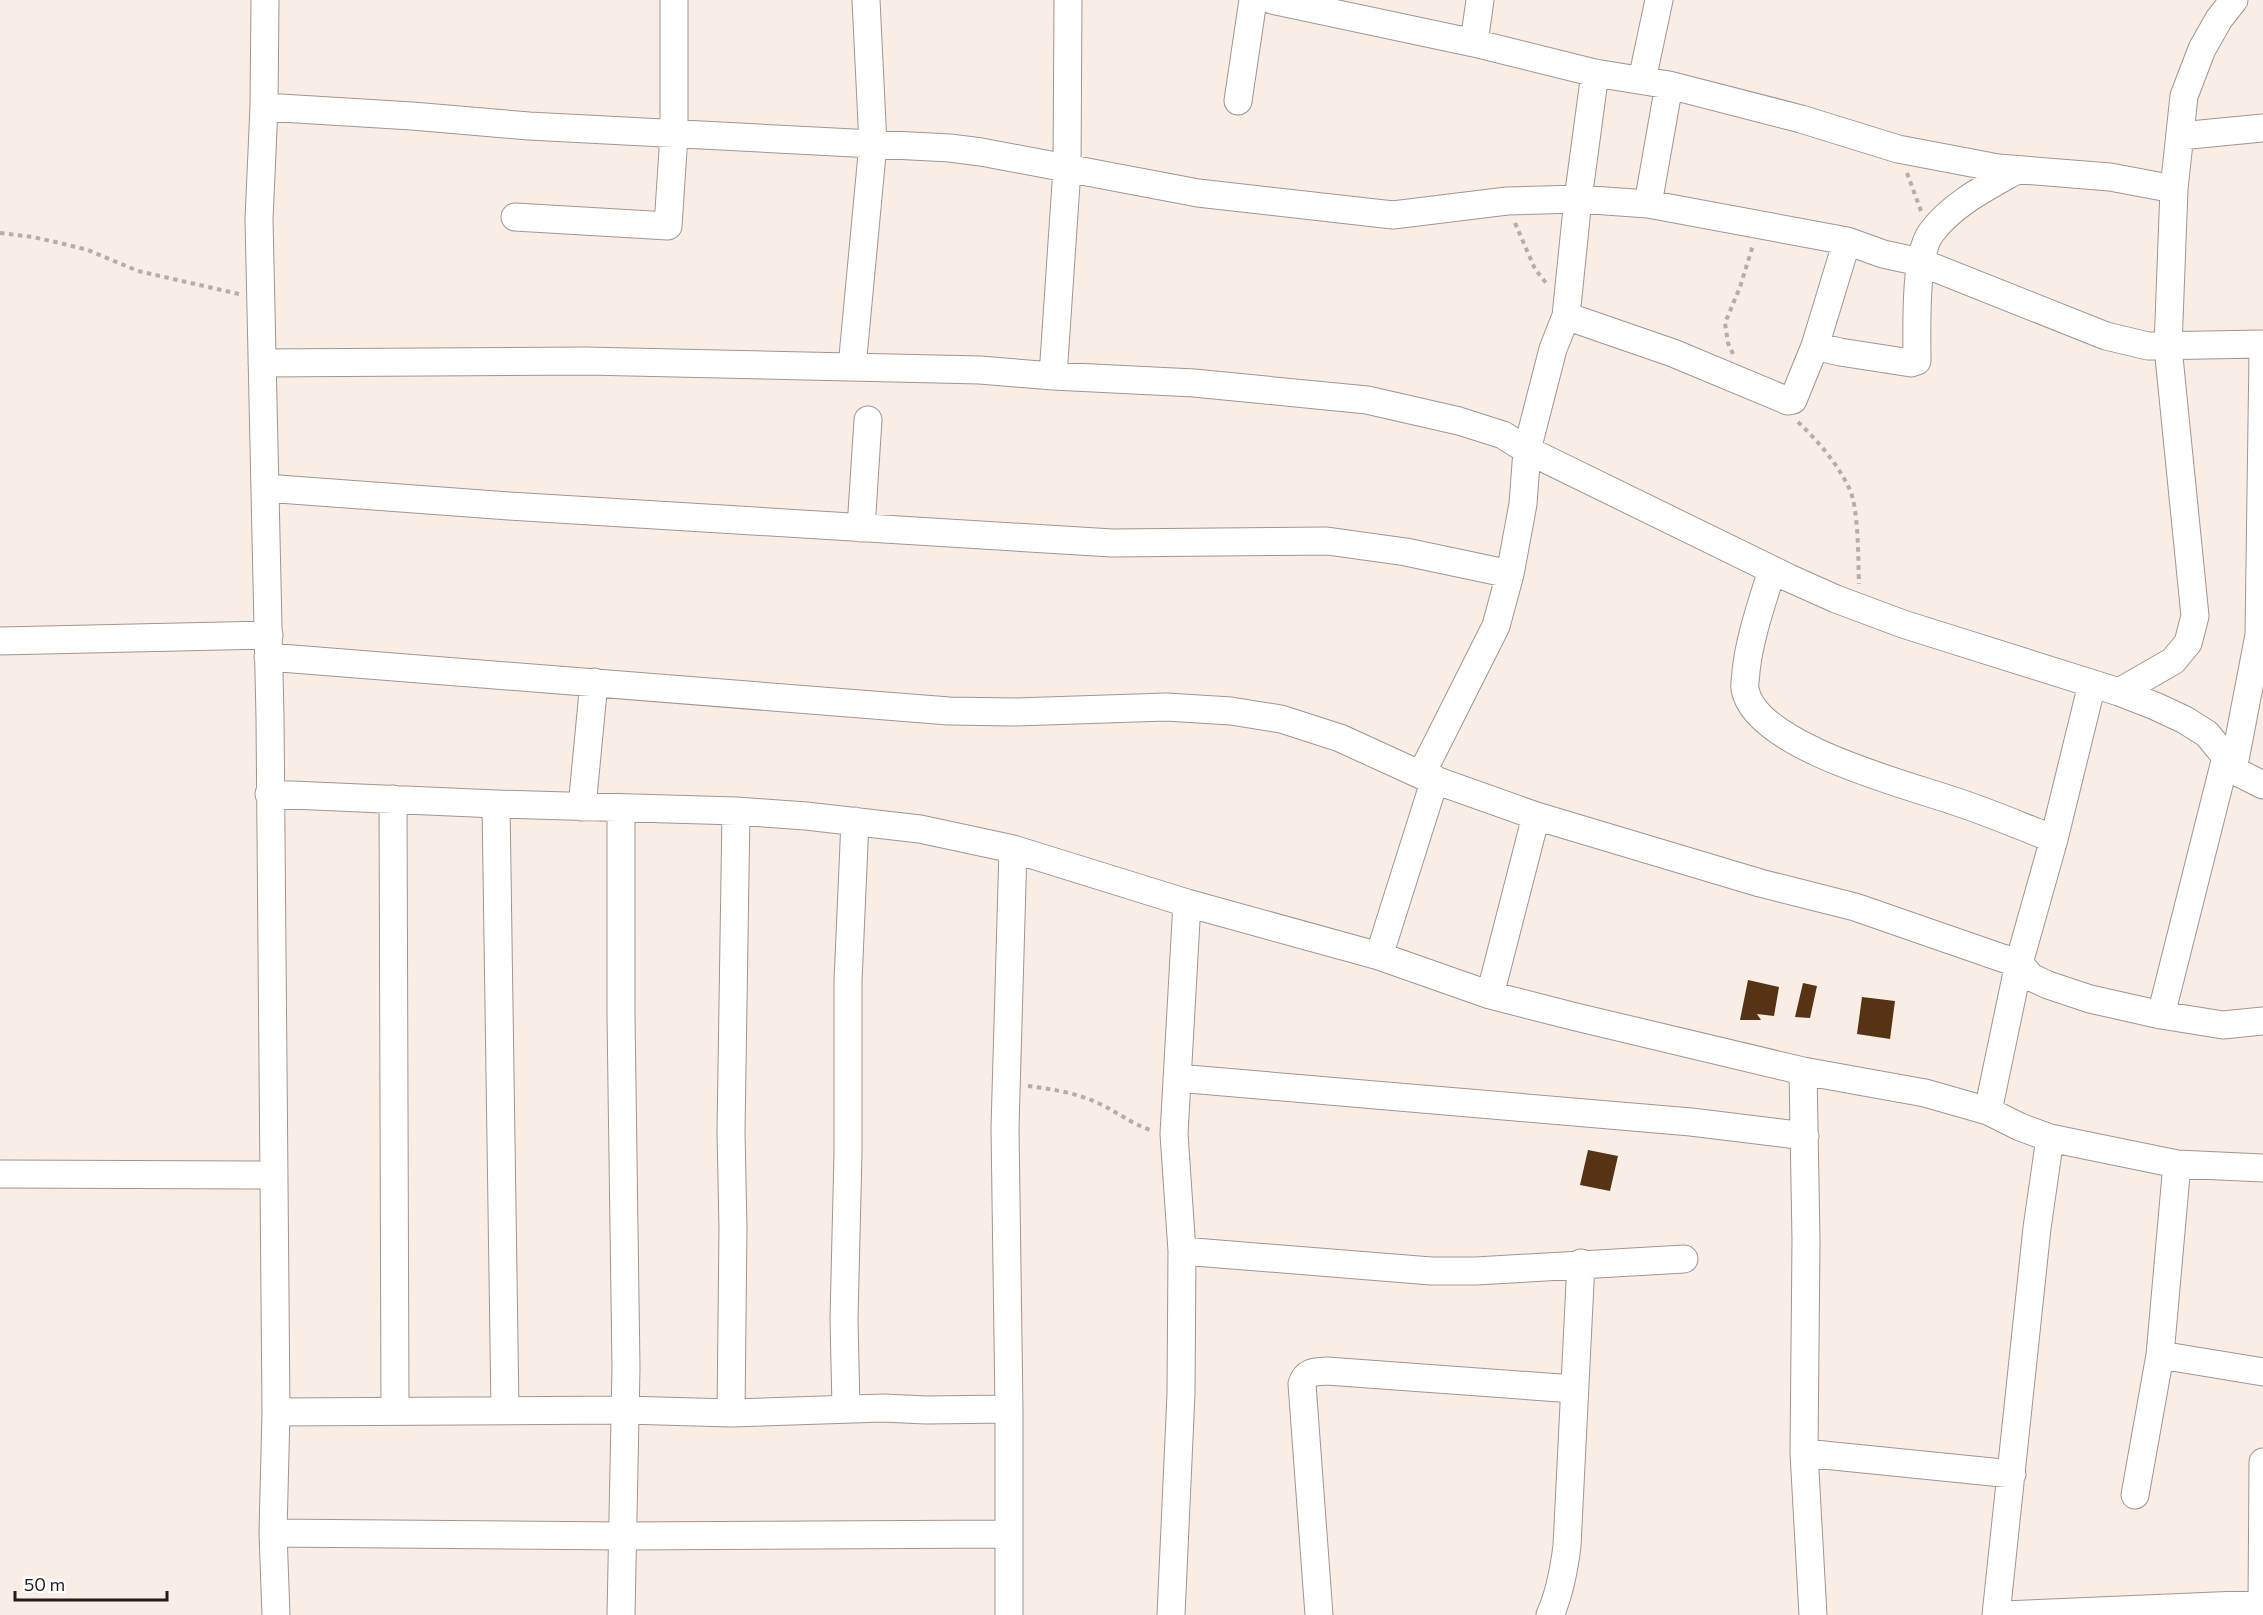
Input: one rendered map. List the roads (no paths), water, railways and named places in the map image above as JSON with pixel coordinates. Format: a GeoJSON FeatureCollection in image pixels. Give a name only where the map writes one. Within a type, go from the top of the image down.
{"type":"FeatureCollection","features":[{"type":"Feature","properties":{"kind":"street"},"geometry":{"type":"LineString","coordinates":[[265,0],[264,106],[259,219],[268,646],[276,1412],[273,1533],[276,1615]]}},
{"type":"Feature","properties":{"kind":"street"},"geometry":{"type":"LineString","coordinates":[[514,218],[668,225],[674,135],[674,0]]}},
{"type":"Feature","properties":{"kind":"street"},"geometry":{"type":"LineString","coordinates":[[852,367],[873,144],[866,0]]}},
{"type":"Feature","properties":{"kind":"street"},"geometry":{"type":"LineString","coordinates":[[1053,376],[1067,169],[1068,0]]}},
{"type":"Feature","properties":{"kind":"street"},"geometry":{"type":"LineString","coordinates":[[1238,101],[1253,0]]}},
{"type":"Feature","properties":{"kind":"street"},"geometry":{"type":"LineString","coordinates":[[1272,0],[1474,43],[1595,73],[1669,85],[1811,121],[1898,149],[1998,168],[2110,177],[2174,189]]}},
{"type":"Feature","properties":{"kind":"street"},"geometry":{"type":"LineString","coordinates":[[1474,43],[1480,0]]}},
{"type":"Feature","properties":{"kind":"street"},"geometry":{"type":"LineString","coordinates":[[1642,80],[1659,0]]}},
{"type":"Feature","properties":{"kind":"street"},"geometry":{"type":"LineString","coordinates":[[2119,692],[2173,661],[2188,643],[2195,616],[2168,346],[2174,189],[2184,96],[2202,49],[2219,19],[2234,0]]}},
{"type":"Feature","properties":{"kind":"street"},"geometry":{"type":"LineString","coordinates":[[1379,956],[1428,777],[1496,626],[1510,574],[1523,504],[1527,450],[1550,361],[1566,316],[1578,199],[1595,73]]}},
{"type":"Feature","properties":{"kind":"street"},"geometry":{"type":"LineString","coordinates":[[1648,204],[1669,85]]}},
{"type":"Feature","properties":{"kind":"street"},"geometry":{"type":"LineString","coordinates":[[264,106],[674,135],[873,144],[981,152],[1198,193],[1394,215],[1507,201],[1578,199],[1648,204],[1847,241],[1883,254],[1920,261],[2106,336],[2148,345],[2263,344]]}},
{"type":"Feature","properties":{"kind":"street"},"geometry":{"type":"LineString","coordinates":[[2180,136],[2263,128]]}},
{"type":"Feature","properties":{"kind":"street"},"geometry":{"type":"LineString","coordinates":[[1815,346],[1915,363],[1917,361],[1920,261],[1930,234],[1962,203],[2017,170]]}},
{"type":"Feature","properties":{"kind":"street"},"geometry":{"type":"LineString","coordinates":[[1566,316],[1673,353],[1788,401],[1793,400],[1815,346],[1847,241]]}},
{"type":"Feature","properties":{"kind":"street"},"geometry":{"type":"LineString","coordinates":[[2161,1015],[2230,764],[2261,635],[2263,352]]}},
{"type":"Feature","properties":{"kind":"street"},"geometry":{"type":"LineString","coordinates":[[262,363],[586,361],[980,370],[1194,383],[1367,400],[1459,421],[1503,435],[1527,450],[1836,599],[1903,624],[2119,692],[2185,720],[2207,734],[2230,764],[2263,785]]}},
{"type":"Feature","properties":{"kind":"street"},"geometry":{"type":"LineString","coordinates":[[861,528],[868,420]]}},
{"type":"Feature","properties":{"kind":"street"},"geometry":{"type":"LineString","coordinates":[[265,488],[1112,543],[1327,541],[1406,552],[1510,574]]}},
{"type":"Feature","properties":{"kind":"street"},"geometry":{"type":"LineString","coordinates":[[1772,570],[1749,647],[1744,689],[1752,708],[1772,725],[1810,750],[1882,779],[1952,800],[2054,839]]}},
{"type":"Feature","properties":{"kind":"street"},"geometry":{"type":"LineString","coordinates":[[0,641],[268,646],[594,682],[980,712],[1166,707],[1232,711],[1281,719],[1340,738],[1428,777],[1536,816],[1760,884],[1855,907],[2019,963],[2031,977],[2090,999],[2161,1015],[2223,1025],[2263,1021]]}},
{"type":"Feature","properties":{"kind":"street"},"geometry":{"type":"LineString","coordinates":[[582,807],[594,682]]}},
{"type":"Feature","properties":{"kind":"street"},"geometry":{"type":"LineString","coordinates":[[1988,1112],[2019,963],[2054,839],[2092,684]]}},
{"type":"Feature","properties":{"kind":"street"},"geometry":{"type":"LineString","coordinates":[[269,794],[736,811],[920,829],[1012,849],[1187,903],[1379,956],[1490,995],[1803,1071],[1925,1093],[1988,1112],[2050,1138],[2177,1164],[2263,1168]]}},
{"type":"Feature","properties":{"kind":"street"},"geometry":{"type":"LineString","coordinates":[[393,799],[395,1411]]}},
{"type":"Feature","properties":{"kind":"street"},"geometry":{"type":"LineString","coordinates":[[496,804],[505,1410]]}},
{"type":"Feature","properties":{"kind":"street"},"geometry":{"type":"LineString","coordinates":[[621,808],[625,1410],[621,1615]]}},
{"type":"Feature","properties":{"kind":"street"},"geometry":{"type":"LineString","coordinates":[[731,1413],[733,1228],[731,1132],[736,811]]}},
{"type":"Feature","properties":{"kind":"street"},"geometry":{"type":"LineString","coordinates":[[1490,995],[1536,816]]}},
{"type":"Feature","properties":{"kind":"street"},"geometry":{"type":"LineString","coordinates":[[846,1408],[844,1318],[848,1153],[848,981],[855,821]]}},
{"type":"Feature","properties":{"kind":"street"},"geometry":{"type":"LineString","coordinates":[[1009,1615],[1006,1084],[1012,849]]}},
{"type":"Feature","properties":{"kind":"street"},"geometry":{"type":"LineString","coordinates":[[1171,1615],[1181,1394],[1182,1251],[1174,1134],[1187,903]]}},
{"type":"Feature","properties":{"kind":"street"},"geometry":{"type":"LineString","coordinates":[[1803,1071],[1805,1136],[1804,1453],[1813,1615]]}},
{"type":"Feature","properties":{"kind":"street"},"geometry":{"type":"LineString","coordinates":[[1177,1078],[1691,1122],[1805,1136]]}},
{"type":"Feature","properties":{"kind":"street"},"geometry":{"type":"LineString","coordinates":[[1996,1615],[2037,1228],[2050,1138]]}},
{"type":"Feature","properties":{"kind":"street"},"geometry":{"type":"LineString","coordinates":[[2135,1495],[2160,1355],[2177,1164]]}},
{"type":"Feature","properties":{"kind":"street"},"geometry":{"type":"LineString","coordinates":[[0,1174],[274,1175]]}},
{"type":"Feature","properties":{"kind":"street"},"geometry":{"type":"LineString","coordinates":[[1182,1251],[1431,1271],[1476,1271],[1684,1258]]}},
{"type":"Feature","properties":{"kind":"street"},"geometry":{"type":"LineString","coordinates":[[1550,1615],[1564,1573],[1567,1546],[1581,1263]]}},
{"type":"Feature","properties":{"kind":"street"},"geometry":{"type":"LineString","coordinates":[[2160,1355],[2263,1372]]}},
{"type":"Feature","properties":{"kind":"street"},"geometry":{"type":"LineString","coordinates":[[1319,1615],[1302,1384],[1304,1377],[1310,1372],[1327,1371],[1574,1389]]}},
{"type":"Feature","properties":{"kind":"street"},"geometry":{"type":"LineString","coordinates":[[276,1412],[625,1410],[731,1413],[846,1408],[1009,1409]]}},
{"type":"Feature","properties":{"kind":"street"},"geometry":{"type":"LineString","coordinates":[[1804,1453],[2012,1474]]}},
{"type":"Feature","properties":{"kind":"street"},"geometry":{"type":"LineString","coordinates":[[2004,1615],[2079,1614],[2262,1604],[2263,1462]]}},
{"type":"Feature","properties":{"kind":"street"},"geometry":{"type":"LineString","coordinates":[[273,1533],[623,1536],[1008,1534]]}}]}
